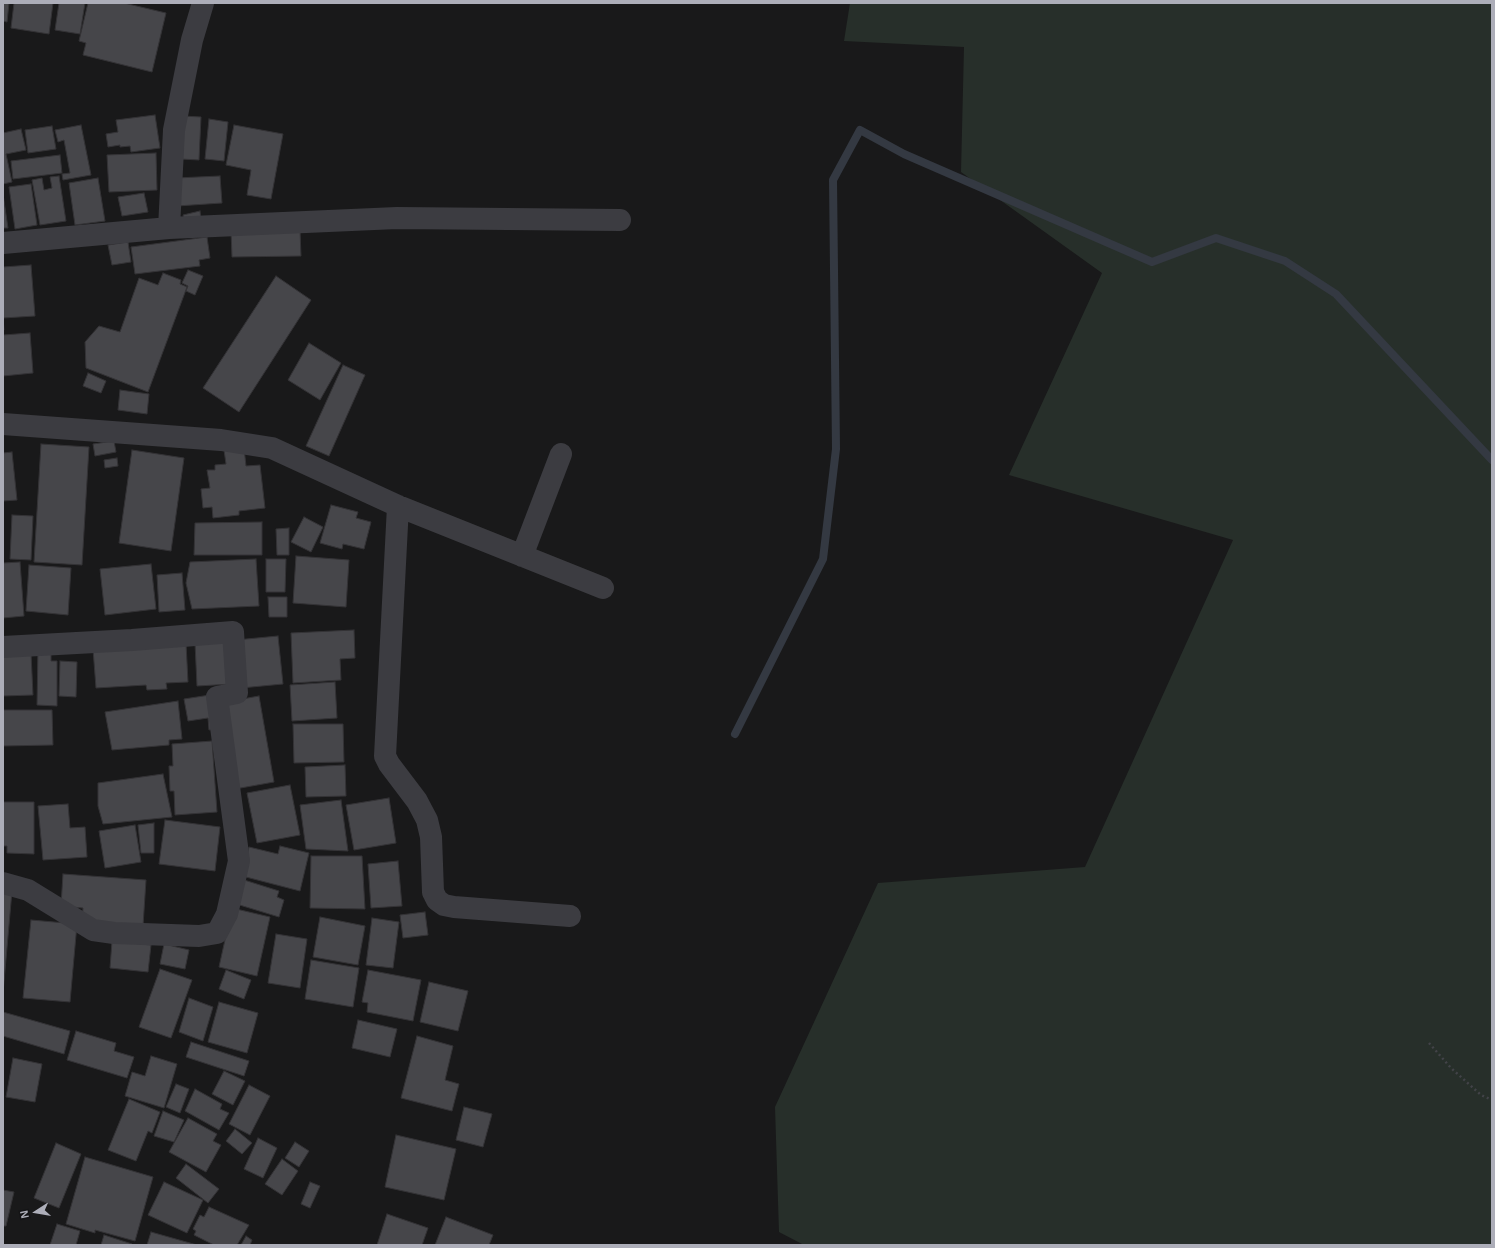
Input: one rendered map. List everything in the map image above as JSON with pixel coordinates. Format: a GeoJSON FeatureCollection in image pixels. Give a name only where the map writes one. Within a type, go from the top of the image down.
{"type":"FeatureCollection","features":[{"type":"Feature","properties":{"kind":"street"},"geometry":{"type":"LineString","coordinates":[[169,228],[174,130],[192,40],[203,3]]}},
{"type":"Feature","properties":{"kind":"street"},"geometry":{"type":"LineString","coordinates":[[3,243],[169,228],[397,218],[620,220]]}},
{"type":"Feature","properties":{"kind":"street"},"geometry":{"type":"LineString","coordinates":[[3,424],[221,440],[272,448],[398,506],[603,588]]}},
{"type":"Feature","properties":{"kind":"street"},"geometry":{"type":"LineString","coordinates":[[522,556],[561,454]]}},
{"type":"Feature","properties":{"kind":"street"},"geometry":{"type":"LineString","coordinates":[[398,506],[385,756],[389,764],[417,801],[427,820],[431,837],[433,892],[437,900],[444,905],[449,906],[570,916]]}},
{"type":"Feature","properties":{"kind":"street"},"geometry":{"type":"LineString","coordinates":[[3,647],[132,640],[233,632],[237,693],[217,697],[239,861],[227,914],[217,933],[199,936],[114,933],[93,930],[28,890],[3,882]]}},
{"type":"Feature","properties":{"kind":"path"},"geometry":{"type":"LineString","coordinates":[[1430,1043],[1451,1068],[1481,1095],[1492,1100]]}},
{"type":"Feature","properties":{"kind":"shaded area"},"geometry":{"type":"Polygon","coordinates":[[[850,3],[1492,3],[1492,1245],[804,1245],[779,1232],[775,1107],[878,883],[1085,867],[1233,540],[1009,475],[1102,273],[961,172],[964,47],[844,41],[850,3]]]}},
{"type":"Feature","properties":{"kind":"building"},"geometry":{"type":"Polygon","coordinates":[[[3,3],[9,3],[7,22],[3,21],[3,3]]]}},
{"type":"Feature","properties":{"kind":"building"},"geometry":{"type":"Polygon","coordinates":[[[14,3],[53,3],[49,34],[11,28],[14,3]]]}},
{"type":"Feature","properties":{"kind":"building"},"geometry":{"type":"Polygon","coordinates":[[[59,3],[85,3],[80,34],[55,30],[59,3]]]}},
{"type":"Feature","properties":{"kind":"building"},"geometry":{"type":"Polygon","coordinates":[[[88,3],[124,3],[166,13],[152,72],[83,55],[86,43],[79,41],[88,3]]]}},
{"type":"Feature","properties":{"kind":"building"},"geometry":{"type":"Polygon","coordinates":[[[155,115],[160,148],[131,152],[130,146],[120,147],[120,145],[108,147],[106,134],[118,132],[116,120],[155,115]]]}},
{"type":"Feature","properties":{"kind":"building"},"geometry":{"type":"Polygon","coordinates":[[[183,116],[201,117],[199,160],[181,159],[183,116]]]}},
{"type":"Feature","properties":{"kind":"building"},"geometry":{"type":"Polygon","coordinates":[[[209,119],[228,122],[224,161],[205,159],[209,119]]]}},
{"type":"Feature","properties":{"kind":"building"},"geometry":{"type":"Polygon","coordinates":[[[81,125],[91,175],[63,180],[62,174],[70,173],[64,140],[58,142],[55,130],[81,125]]]}},
{"type":"Feature","properties":{"kind":"building"},"geometry":{"type":"Polygon","coordinates":[[[234,125],[283,134],[271,199],[247,195],[251,170],[226,165],[234,125]]]}},
{"type":"Feature","properties":{"kind":"building"},"geometry":{"type":"Polygon","coordinates":[[[52,126],[56,149],[28,153],[25,130],[52,126]]]}},
{"type":"Feature","properties":{"kind":"building"},"geometry":{"type":"Polygon","coordinates":[[[21,129],[26,150],[6,154],[12,182],[3,184],[3,133],[21,129]]]}},
{"type":"Feature","properties":{"kind":"building"},"geometry":{"type":"Polygon","coordinates":[[[156,153],[157,190],[109,192],[107,155],[156,153]]]}},
{"type":"Feature","properties":{"kind":"building"},"geometry":{"type":"Polygon","coordinates":[[[60,155],[62,173],[13,179],[11,161],[60,155]]]}},
{"type":"Feature","properties":{"kind":"building"},"geometry":{"type":"Polygon","coordinates":[[[59,176],[66,221],[40,225],[32,180],[42,178],[44,190],[52,188],[50,177],[59,176]]]}},
{"type":"Feature","properties":{"kind":"building"},"geometry":{"type":"Polygon","coordinates":[[[220,176],[222,203],[177,206],[176,178],[220,176]]]}},
{"type":"Feature","properties":{"kind":"building"},"geometry":{"type":"Polygon","coordinates":[[[98,178],[105,221],[75,225],[69,183],[98,178]]]}},
{"type":"Feature","properties":{"kind":"building"},"geometry":{"type":"Polygon","coordinates":[[[31,184],[37,225],[15,229],[9,187],[31,184]]]}},
{"type":"Feature","properties":{"kind":"building"},"geometry":{"type":"Polygon","coordinates":[[[144,193],[148,212],[122,216],[118,197],[144,193]]]}},
{"type":"Feature","properties":{"kind":"building"},"geometry":{"type":"Polygon","coordinates":[[[3,194],[8,228],[3,228],[3,194]]]}},
{"type":"Feature","properties":{"kind":"building"},"geometry":{"type":"Polygon","coordinates":[[[200,211],[201,220],[185,223],[183,215],[200,211]]]}},
{"type":"Feature","properties":{"kind":"building"},"geometry":{"type":"Polygon","coordinates":[[[300,230],[301,256],[232,257],[231,231],[300,230]]]}},
{"type":"Feature","properties":{"kind":"building"},"geometry":{"type":"Polygon","coordinates":[[[207,237],[210,258],[199,260],[200,266],[135,274],[131,247],[207,237]]]}},
{"type":"Feature","properties":{"kind":"building"},"geometry":{"type":"Polygon","coordinates":[[[128,242],[131,262],[112,265],[108,245],[128,242]]]}},
{"type":"Feature","properties":{"kind":"building"},"geometry":{"type":"Polygon","coordinates":[[[31,265],[35,316],[3,318],[3,267],[31,265]]]}},
{"type":"Feature","properties":{"kind":"building"},"geometry":{"type":"Polygon","coordinates":[[[188,270],[203,276],[195,295],[186,291],[188,286],[182,283],[188,270]]]}},
{"type":"Feature","properties":{"kind":"building"},"geometry":{"type":"Polygon","coordinates":[[[163,273],[181,280],[180,284],[187,287],[148,392],[86,368],[85,342],[99,326],[120,332],[139,278],[158,285],[163,273]]]}},
{"type":"Feature","properties":{"kind":"building"},"geometry":{"type":"Polygon","coordinates":[[[276,276],[311,300],[239,412],[203,388],[276,276]]]}},
{"type":"Feature","properties":{"kind":"building"},"geometry":{"type":"Polygon","coordinates":[[[30,333],[33,373],[3,376],[3,335],[30,333]]]}},
{"type":"Feature","properties":{"kind":"building"},"geometry":{"type":"Polygon","coordinates":[[[309,343],[341,363],[320,400],[288,380],[309,343]]]}},
{"type":"Feature","properties":{"kind":"building"},"geometry":{"type":"Polygon","coordinates":[[[343,365],[365,375],[329,456],[306,446],[343,365]]]}},
{"type":"Feature","properties":{"kind":"building"},"geometry":{"type":"Polygon","coordinates":[[[88,373],[106,381],[101,393],[83,386],[88,373]]]}},
{"type":"Feature","properties":{"kind":"building"},"geometry":{"type":"Polygon","coordinates":[[[120,390],[149,394],[147,414],[118,410],[120,390]]]}},
{"type":"Feature","properties":{"kind":"building"},"geometry":{"type":"Polygon","coordinates":[[[114,441],[116,452],[95,456],[93,444],[114,441]]]}},
{"type":"Feature","properties":{"kind":"building"},"geometry":{"type":"Polygon","coordinates":[[[41,444],[89,447],[82,565],[34,562],[41,444]]]}},
{"type":"Feature","properties":{"kind":"building"},"geometry":{"type":"Polygon","coordinates":[[[244,448],[246,466],[260,465],[265,508],[239,511],[239,515],[213,518],[212,507],[203,508],[201,489],[210,488],[207,470],[215,470],[215,465],[226,464],[224,450],[244,448]]]}},
{"type":"Feature","properties":{"kind":"building"},"geometry":{"type":"Polygon","coordinates":[[[132,450],[184,458],[171,551],[119,543],[132,450]]]}},
{"type":"Feature","properties":{"kind":"building"},"geometry":{"type":"Polygon","coordinates":[[[12,452],[17,500],[3,501],[3,453],[12,452]]]}},
{"type":"Feature","properties":{"kind":"building"},"geometry":{"type":"Polygon","coordinates":[[[117,458],[118,466],[105,468],[104,460],[117,458]]]}},
{"type":"Feature","properties":{"kind":"building"},"geometry":{"type":"Polygon","coordinates":[[[331,505],[358,512],[356,518],[371,522],[364,549],[343,544],[342,549],[320,543],[331,505]]]}},
{"type":"Feature","properties":{"kind":"building"},"geometry":{"type":"Polygon","coordinates":[[[12,515],[33,516],[31,560],[10,559],[12,515]]]}},
{"type":"Feature","properties":{"kind":"building"},"geometry":{"type":"Polygon","coordinates":[[[304,517],[323,527],[311,552],[291,542],[304,517]]]}},
{"type":"Feature","properties":{"kind":"building"},"geometry":{"type":"Polygon","coordinates":[[[262,522],[262,555],[194,555],[195,523],[262,522]]]}},
{"type":"Feature","properties":{"kind":"building"},"geometry":{"type":"Polygon","coordinates":[[[289,528],[289,555],[277,555],[276,529],[289,528]]]}},
{"type":"Feature","properties":{"kind":"building"},"geometry":{"type":"Polygon","coordinates":[[[296,556],[349,560],[346,607],[293,603],[296,556]]]}},
{"type":"Feature","properties":{"kind":"building"},"geometry":{"type":"Polygon","coordinates":[[[256,559],[259,606],[192,609],[186,583],[190,562],[256,559]]]}},
{"type":"Feature","properties":{"kind":"building"},"geometry":{"type":"Polygon","coordinates":[[[266,559],[286,559],[285,592],[266,592],[266,559]]]}},
{"type":"Feature","properties":{"kind":"building"},"geometry":{"type":"Polygon","coordinates":[[[20,562],[24,616],[3,618],[3,563],[20,562]]]}},
{"type":"Feature","properties":{"kind":"building"},"geometry":{"type":"Polygon","coordinates":[[[151,564],[156,609],[105,615],[100,569],[151,564]]]}},
{"type":"Feature","properties":{"kind":"building"},"geometry":{"type":"Polygon","coordinates":[[[29,565],[71,568],[68,615],[26,611],[29,565]]]}},
{"type":"Feature","properties":{"kind":"building"},"geometry":{"type":"Polygon","coordinates":[[[182,573],[185,610],[159,612],[157,575],[182,573]]]}},
{"type":"Feature","properties":{"kind":"building"},"geometry":{"type":"Polygon","coordinates":[[[268,597],[287,597],[287,617],[269,617],[268,597]]]}},
{"type":"Feature","properties":{"kind":"building"},"geometry":{"type":"Polygon","coordinates":[[[354,630],[355,658],[340,659],[341,680],[293,683],[291,633],[354,630]]]}},
{"type":"Feature","properties":{"kind":"building"},"geometry":{"type":"Polygon","coordinates":[[[278,636],[283,684],[241,688],[236,640],[278,636]]]}},
{"type":"Feature","properties":{"kind":"building"},"geometry":{"type":"Polygon","coordinates":[[[231,641],[232,684],[197,686],[195,643],[231,641]]]}},
{"type":"Feature","properties":{"kind":"building"},"geometry":{"type":"Polygon","coordinates":[[[186,643],[188,682],[166,683],[167,689],[147,690],[146,685],[96,688],[93,649],[186,643]]]}},
{"type":"Feature","properties":{"kind":"building"},"geometry":{"type":"Polygon","coordinates":[[[38,647],[51,647],[51,661],[57,661],[57,706],[37,705],[38,647]]]}},
{"type":"Feature","properties":{"kind":"building"},"geometry":{"type":"Polygon","coordinates":[[[31,653],[33,695],[3,696],[3,656],[31,653]]]}},
{"type":"Feature","properties":{"kind":"building"},"geometry":{"type":"Polygon","coordinates":[[[60,661],[77,662],[76,697],[59,696],[60,661]]]}},
{"type":"Feature","properties":{"kind":"building"},"geometry":{"type":"Polygon","coordinates":[[[335,682],[337,718],[292,721],[290,685],[335,682]]]}},
{"type":"Feature","properties":{"kind":"building"},"geometry":{"type":"Polygon","coordinates":[[[210,695],[215,729],[209,730],[208,718],[188,721],[184,699],[210,695]]]}},
{"type":"Feature","properties":{"kind":"building"},"geometry":{"type":"Polygon","coordinates":[[[259,696],[274,782],[235,789],[220,703],[259,696]]]}},
{"type":"Feature","properties":{"kind":"building"},"geometry":{"type":"Polygon","coordinates":[[[178,701],[182,739],[169,740],[169,745],[112,750],[105,712],[178,701]]]}},
{"type":"Feature","properties":{"kind":"building"},"geometry":{"type":"Polygon","coordinates":[[[3,710],[52,710],[53,745],[3,746],[3,710]]]}},
{"type":"Feature","properties":{"kind":"building"},"geometry":{"type":"Polygon","coordinates":[[[293,724],[343,724],[344,762],[294,763],[293,724]]]}},
{"type":"Feature","properties":{"kind":"building"},"geometry":{"type":"Polygon","coordinates":[[[212,741],[217,812],[175,815],[174,791],[170,791],[169,766],[173,766],[172,744],[212,741]]]}},
{"type":"Feature","properties":{"kind":"building"},"geometry":{"type":"Polygon","coordinates":[[[345,765],[346,796],[306,797],[305,767],[345,765]]]}},
{"type":"Feature","properties":{"kind":"building"},"geometry":{"type":"Polygon","coordinates":[[[163,774],[172,817],[103,824],[98,806],[98,783],[163,774]]]}},
{"type":"Feature","properties":{"kind":"building"},"geometry":{"type":"Polygon","coordinates":[[[290,785],[300,835],[257,843],[247,793],[290,785]]]}},
{"type":"Feature","properties":{"kind":"building"},"geometry":{"type":"Polygon","coordinates":[[[389,798],[396,843],[354,850],[346,805],[389,798]]]}},
{"type":"Feature","properties":{"kind":"building"},"geometry":{"type":"Polygon","coordinates":[[[341,800],[348,851],[306,849],[300,805],[341,800]]]}},
{"type":"Feature","properties":{"kind":"building"},"geometry":{"type":"Polygon","coordinates":[[[3,802],[34,802],[34,854],[7,853],[7,846],[3,846],[3,802]]]}},
{"type":"Feature","properties":{"kind":"building"},"geometry":{"type":"Polygon","coordinates":[[[68,804],[70,828],[85,827],[87,857],[43,860],[38,806],[68,804]]]}},
{"type":"Feature","properties":{"kind":"building"},"geometry":{"type":"Polygon","coordinates":[[[165,820],[220,827],[215,871],[159,864],[165,820]]]}},
{"type":"Feature","properties":{"kind":"building"},"geometry":{"type":"Polygon","coordinates":[[[154,823],[154,853],[141,853],[138,825],[154,823]]]}},
{"type":"Feature","properties":{"kind":"building"},"geometry":{"type":"Polygon","coordinates":[[[135,825],[141,862],[105,868],[99,831],[135,825]]]}},
{"type":"Feature","properties":{"kind":"building"},"geometry":{"type":"Polygon","coordinates":[[[280,846],[309,853],[300,891],[242,876],[249,847],[278,854],[280,846]]]}},
{"type":"Feature","properties":{"kind":"building"},"geometry":{"type":"Polygon","coordinates":[[[311,856],[362,856],[365,909],[310,908],[311,856]]]}},
{"type":"Feature","properties":{"kind":"building"},"geometry":{"type":"Polygon","coordinates":[[[398,861],[402,906],[371,908],[368,864],[398,861]]]}},
{"type":"Feature","properties":{"kind":"building"},"geometry":{"type":"Polygon","coordinates":[[[63,874],[146,880],[143,926],[82,922],[83,908],[61,906],[63,874]]]}},
{"type":"Feature","properties":{"kind":"building"},"geometry":{"type":"Polygon","coordinates":[[[241,879],[279,891],[277,897],[284,900],[279,917],[233,903],[241,879]]]}},
{"type":"Feature","properties":{"kind":"building"},"geometry":{"type":"Polygon","coordinates":[[[3,890],[12,891],[3,993],[3,890]]]}},
{"type":"Feature","properties":{"kind":"building"},"geometry":{"type":"Polygon","coordinates":[[[232,908],[270,917],[257,976],[219,967],[232,908]]]}},
{"type":"Feature","properties":{"kind":"building"},"geometry":{"type":"Polygon","coordinates":[[[425,912],[428,935],[403,938],[400,915],[425,912]]]}},
{"type":"Feature","properties":{"kind":"building"},"geometry":{"type":"Polygon","coordinates":[[[320,917],[365,926],[358,965],[313,957],[320,917]]]}},
{"type":"Feature","properties":{"kind":"building"},"geometry":{"type":"Polygon","coordinates":[[[372,918],[399,922],[393,968],[366,965],[372,918]]]}},
{"type":"Feature","properties":{"kind":"building"},"geometry":{"type":"Polygon","coordinates":[[[31,920],[77,924],[70,1002],[23,998],[31,920]]]}},
{"type":"Feature","properties":{"kind":"building"},"geometry":{"type":"Polygon","coordinates":[[[276,934],[307,939],[300,988],[268,983],[276,934]]]}},
{"type":"Feature","properties":{"kind":"building"},"geometry":{"type":"Polygon","coordinates":[[[112,941],[151,945],[148,972],[110,968],[112,941]]]}},
{"type":"Feature","properties":{"kind":"building"},"geometry":{"type":"Polygon","coordinates":[[[164,944],[189,950],[185,969],[160,964],[164,944]]]}},
{"type":"Feature","properties":{"kind":"building"},"geometry":{"type":"Polygon","coordinates":[[[311,960],[359,968],[353,1007],[305,999],[311,960]]]}},
{"type":"Feature","properties":{"kind":"building"},"geometry":{"type":"Polygon","coordinates":[[[160,969],[192,980],[171,1038],[139,1027],[160,969]]]}},
{"type":"Feature","properties":{"kind":"building"},"geometry":{"type":"Polygon","coordinates":[[[226,970],[251,980],[244,999],[219,989],[226,970]]]}},
{"type":"Feature","properties":{"kind":"building"},"geometry":{"type":"Polygon","coordinates":[[[368,970],[421,980],[413,1021],[367,1012],[368,1003],[362,1002],[368,970]]]}},
{"type":"Feature","properties":{"kind":"building"},"geometry":{"type":"Polygon","coordinates":[[[429,982],[468,991],[458,1031],[420,1022],[429,982]]]}},
{"type":"Feature","properties":{"kind":"building"},"geometry":{"type":"Polygon","coordinates":[[[189,998],[213,1007],[203,1041],[179,1032],[189,998]]]}},
{"type":"Feature","properties":{"kind":"building"},"geometry":{"type":"Polygon","coordinates":[[[219,1002],[258,1013],[247,1053],[208,1042],[219,1002]]]}},
{"type":"Feature","properties":{"kind":"building"},"geometry":{"type":"Polygon","coordinates":[[[3,1012],[70,1031],[64,1054],[3,1036],[3,1012]]]}},
{"type":"Feature","properties":{"kind":"building"},"geometry":{"type":"Polygon","coordinates":[[[358,1020],[397,1029],[390,1057],[352,1048],[358,1020]]]}},
{"type":"Feature","properties":{"kind":"building"},"geometry":{"type":"Polygon","coordinates":[[[76,1031],[116,1043],[114,1051],[134,1057],[127,1078],[67,1060],[76,1031]]]}},
{"type":"Feature","properties":{"kind":"building"},"geometry":{"type":"Polygon","coordinates":[[[417,1036],[453,1046],[445,1080],[459,1084],[452,1111],[401,1098],[417,1036]]]}},
{"type":"Feature","properties":{"kind":"building"},"geometry":{"type":"Polygon","coordinates":[[[191,1042],[249,1061],[244,1076],[186,1057],[191,1042]]]}},
{"type":"Feature","properties":{"kind":"building"},"geometry":{"type":"Polygon","coordinates":[[[151,1056],[177,1064],[164,1108],[125,1096],[132,1072],[145,1076],[151,1056]]]}},
{"type":"Feature","properties":{"kind":"building"},"geometry":{"type":"Polygon","coordinates":[[[13,1058],[42,1064],[35,1102],[6,1097],[13,1058]]]}},
{"type":"Feature","properties":{"kind":"building"},"geometry":{"type":"Polygon","coordinates":[[[224,1071],[245,1081],[233,1105],[212,1094],[224,1071]]]}},
{"type":"Feature","properties":{"kind":"building"},"geometry":{"type":"Polygon","coordinates":[[[176,1084],[189,1089],[180,1113],[166,1107],[176,1084]]]}},
{"type":"Feature","properties":{"kind":"building"},"geometry":{"type":"Polygon","coordinates":[[[249,1085],[270,1096],[250,1135],[229,1124],[249,1085]]]}},
{"type":"Feature","properties":{"kind":"building"},"geometry":{"type":"Polygon","coordinates":[[[195,1089],[222,1104],[220,1109],[229,1113],[219,1130],[185,1111],[195,1089]]]}},
{"type":"Feature","properties":{"kind":"building"},"geometry":{"type":"Polygon","coordinates":[[[129,1099],[160,1112],[152,1133],[148,1131],[136,1161],[108,1150],[129,1099]]]}},
{"type":"Feature","properties":{"kind":"building"},"geometry":{"type":"Polygon","coordinates":[[[464,1107],[492,1114],[483,1147],[456,1140],[464,1107]]]}},
{"type":"Feature","properties":{"kind":"building"},"geometry":{"type":"Polygon","coordinates":[[[163,1111],[184,1120],[174,1142],[154,1136],[163,1111]]]}},
{"type":"Feature","properties":{"kind":"building"},"geometry":{"type":"Polygon","coordinates":[[[188,1118],[217,1134],[213,1141],[221,1145],[206,1172],[169,1152],[188,1118]]]}},
{"type":"Feature","properties":{"kind":"building"},"geometry":{"type":"Polygon","coordinates":[[[235,1129],[252,1143],[242,1154],[226,1141],[235,1129]]]}},
{"type":"Feature","properties":{"kind":"building"},"geometry":{"type":"Polygon","coordinates":[[[396,1135],[456,1149],[444,1200],[385,1187],[396,1135]]]}},
{"type":"Feature","properties":{"kind":"building"},"geometry":{"type":"Polygon","coordinates":[[[258,1138],[277,1148],[263,1178],[244,1169],[258,1138]]]}},
{"type":"Feature","properties":{"kind":"building"},"geometry":{"type":"Polygon","coordinates":[[[295,1142],[309,1151],[299,1167],[285,1158],[295,1142]]]}},
{"type":"Feature","properties":{"kind":"building"},"geometry":{"type":"Polygon","coordinates":[[[56,1143],[81,1154],[59,1208],[34,1198],[56,1143]]]}},
{"type":"Feature","properties":{"kind":"building"},"geometry":{"type":"Polygon","coordinates":[[[85,1157],[153,1177],[135,1241],[95,1230],[95,1233],[66,1224],[85,1157]]]}},
{"type":"Feature","properties":{"kind":"building"},"geometry":{"type":"Polygon","coordinates":[[[282,1159],[298,1171],[282,1195],[265,1184],[282,1159]]]}},
{"type":"Feature","properties":{"kind":"building"},"geometry":{"type":"Polygon","coordinates":[[[186,1164],[219,1189],[208,1203],[176,1178],[186,1164]]]}},
{"type":"Feature","properties":{"kind":"building"},"geometry":{"type":"Polygon","coordinates":[[[164,1182],[203,1200],[187,1233],[148,1215],[164,1182]]]}},
{"type":"Feature","properties":{"kind":"building"},"geometry":{"type":"Polygon","coordinates":[[[310,1182],[320,1186],[310,1208],[301,1204],[310,1182]]]}},
{"type":"Feature","properties":{"kind":"building"},"geometry":{"type":"Polygon","coordinates":[[[3,1190],[14,1192],[6,1226],[3,1226],[3,1190]]]}},
{"type":"Feature","properties":{"kind":"building"},"geometry":{"type":"Polygon","coordinates":[[[209,1207],[249,1225],[237,1245],[214,1245],[194,1235],[196,1231],[193,1229],[200,1215],[204,1217],[209,1207]]]}},
{"type":"Feature","properties":{"kind":"building"},"geometry":{"type":"Polygon","coordinates":[[[387,1214],[428,1228],[422,1245],[377,1245],[387,1214]]]}},
{"type":"Feature","properties":{"kind":"building"},"geometry":{"type":"Polygon","coordinates":[[[446,1217],[493,1235],[489,1245],[435,1245],[446,1217]]]}},
{"type":"Feature","properties":{"kind":"building"},"geometry":{"type":"Polygon","coordinates":[[[57,1224],[80,1231],[76,1245],[50,1245],[57,1224]]]}},
{"type":"Feature","properties":{"kind":"building"},"geometry":{"type":"Polygon","coordinates":[[[151,1232],[197,1245],[147,1245],[151,1232]]]}},
{"type":"Feature","properties":{"kind":"building"},"geometry":{"type":"Polygon","coordinates":[[[104,1235],[132,1244],[132,1245],[101,1245],[104,1235]]]}},
{"type":"Feature","properties":{"kind":"building"},"geometry":{"type":"Polygon","coordinates":[[[246,1236],[252,1240],[250,1245],[241,1245],[246,1236]]]}},
{"type":"Feature","properties":{"kind":"waterway"},"geometry":{"type":"LineString","coordinates":[[735,734],[823,559],[836,449],[833,180],[860,130],[904,154],[1152,262],[1216,238],[1285,261],[1336,294],[1492,460]]}}]}
